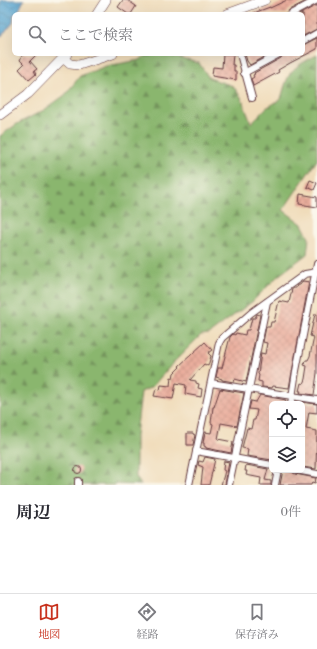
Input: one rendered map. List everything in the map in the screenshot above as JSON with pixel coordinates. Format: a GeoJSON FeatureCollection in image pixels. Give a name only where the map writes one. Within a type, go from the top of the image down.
{"type":"FeatureCollection","features":[{"type":"Feature","properties":{"kind":"main road"},"geometry":{"type":"LineString","coordinates":[[98,12],[106,0]]}},
{"type":"Feature","properties":{"kind":"main road"},"geometry":{"type":"LineString","coordinates":[[233,12],[265,0]]}},
{"type":"Feature","properties":{"kind":"main road"},"geometry":{"type":"LineString","coordinates":[[0,114],[28,94],[65,56],[70,64],[79,65],[107,56]]}},
{"type":"Feature","properties":{"kind":"street"},"geometry":{"type":"LineString","coordinates":[[295,12],[317,0]]}},
{"type":"Feature","properties":{"kind":"street"},"geometry":{"type":"LineString","coordinates":[[305,40],[317,33]]}},
{"type":"Feature","properties":{"kind":"street"},"geometry":{"type":"LineString","coordinates":[[240,56],[252,98]]}},
{"type":"Feature","properties":{"kind":"street"},"geometry":{"type":"LineString","coordinates":[[244,73],[274,56]]}},
{"type":"Feature","properties":{"kind":"street"},"geometry":{"type":"LineString","coordinates":[[291,401],[317,264]]}},
{"type":"Feature","properties":{"kind":"street"},"geometry":{"type":"LineString","coordinates":[[189,485],[219,343],[222,338],[251,313],[305,274],[316,272]]}},
{"type":"Feature","properties":{"kind":"street"},"geometry":{"type":"LineString","coordinates":[[230,485],[267,302]]}},
{"type":"Feature","properties":{"kind":"street"},"geometry":{"type":"LineString","coordinates":[[211,383],[317,400]]}},
{"type":"Feature","properties":{"kind":"street"},"geometry":{"type":"LineString","coordinates":[[196,450],[269,464]]}},
{"type":"Feature","properties":{"kind":"street"},"geometry":{"type":"LineString","coordinates":[[305,472],[317,474]]}},
{"type":"Feature","properties":{"kind":"street"},"geometry":{"type":"LineString","coordinates":[[275,485],[277,473]]}},
{"type":"Feature","properties":{"kind":"green space"},"geometry":{"type":"Polygon","coordinates":[[[317,55],[317,160],[283,210],[302,224],[309,238],[307,254],[278,276],[253,301],[209,334],[201,335],[152,387],[141,392],[136,436],[136,477],[141,485],[0,485],[0,136],[17,124],[44,110],[65,95],[80,76],[106,66],[140,60],[145,56],[172,56],[199,63],[209,78],[233,86],[241,97],[251,123],[266,108],[281,99],[286,82],[292,71],[296,67],[317,55]]]}},
{"type":"Feature","properties":{"kind":"water"},"geometry":{"type":"Polygon","coordinates":[[[1,0],[24,0],[18,12],[12,12],[12,24],[0,38],[1,0]]]}},
{"type":"Feature","properties":{"kind":"building"},"geometry":{"type":"Polygon","coordinates":[[[123,0],[127,0],[136,6],[132,12],[125,12],[118,7],[123,0]]]}},
{"type":"Feature","properties":{"kind":"building"},"geometry":{"type":"Polygon","coordinates":[[[287,0],[308,0],[289,10],[288,12],[256,12],[270,8],[287,0]]]}},
{"type":"Feature","properties":{"kind":"building"},"geometry":{"type":"Polygon","coordinates":[[[317,5],[317,29],[305,35],[305,12],[304,12],[317,5]]]}},
{"type":"Feature","properties":{"kind":"building"},"geometry":{"type":"Polygon","coordinates":[[[317,38],[317,49],[305,55],[305,44],[317,38]]]}},
{"type":"Feature","properties":{"kind":"building"},"geometry":{"type":"Polygon","coordinates":[[[22,56],[35,56],[30,61],[37,69],[34,71],[36,74],[29,80],[19,69],[24,64],[20,60],[22,56]]]}},
{"type":"Feature","properties":{"kind":"building"},"geometry":{"type":"Polygon","coordinates":[[[223,56],[233,56],[232,65],[234,65],[234,71],[236,71],[236,80],[212,76],[213,67],[222,68],[223,56]]]}},
{"type":"Feature","properties":{"kind":"building"},"geometry":{"type":"Polygon","coordinates":[[[246,56],[266,56],[250,65],[246,56]]]}},
{"type":"Feature","properties":{"kind":"building"},"geometry":{"type":"Polygon","coordinates":[[[282,56],[304,56],[278,70],[279,72],[253,86],[251,79],[254,77],[254,73],[282,56]]]}},
{"type":"Feature","properties":{"kind":"building"},"geometry":{"type":"Polygon","coordinates":[[[310,180],[317,183],[314,190],[307,187],[310,180]]]}},
{"type":"Feature","properties":{"kind":"building"},"geometry":{"type":"Polygon","coordinates":[[[300,194],[317,197],[317,207],[299,204],[300,194]]]}},
{"type":"Feature","properties":{"kind":"building"},"geometry":{"type":"Polygon","coordinates":[[[303,281],[309,282],[289,388],[273,386],[272,388],[262,387],[262,382],[258,381],[258,374],[261,353],[265,354],[267,343],[263,342],[266,327],[270,327],[271,322],[274,322],[279,301],[289,303],[292,289],[296,288],[297,285],[300,285],[303,281]]]}},
{"type":"Feature","properties":{"kind":"building"},"geometry":{"type":"Polygon","coordinates":[[[257,314],[260,315],[246,382],[235,379],[234,382],[222,380],[216,377],[218,368],[222,368],[230,337],[236,333],[245,335],[246,330],[249,330],[252,318],[255,318],[257,314]]]}},
{"type":"Feature","properties":{"kind":"building"},"geometry":{"type":"Polygon","coordinates":[[[315,314],[317,314],[317,373],[314,395],[300,393],[301,391],[299,391],[301,383],[303,384],[305,379],[307,366],[304,365],[310,356],[314,337],[310,336],[315,314]]]}},
{"type":"Feature","properties":{"kind":"building"},"geometry":{"type":"Polygon","coordinates":[[[205,342],[212,350],[208,353],[211,356],[208,366],[204,364],[190,380],[196,381],[196,383],[199,384],[198,388],[202,389],[201,397],[185,394],[186,385],[176,383],[173,399],[154,396],[156,389],[160,390],[161,385],[170,386],[171,377],[173,378],[174,373],[180,367],[179,366],[205,342]]]}},
{"type":"Feature","properties":{"kind":"building"},"geometry":{"type":"Polygon","coordinates":[[[220,389],[244,393],[237,426],[221,423],[218,439],[233,442],[231,453],[206,448],[203,443],[205,432],[211,433],[213,424],[211,423],[213,407],[220,389]]]}},
{"type":"Feature","properties":{"kind":"building"},"geometry":{"type":"Polygon","coordinates":[[[260,395],[286,400],[269,401],[269,460],[247,456],[248,449],[242,448],[247,428],[251,429],[257,410],[249,409],[251,401],[256,402],[260,395]]]}},
{"type":"Feature","properties":{"kind":"building"},"geometry":{"type":"Polygon","coordinates":[[[305,402],[317,404],[317,413],[309,412],[306,429],[317,431],[316,469],[305,467],[305,402]]]}},
{"type":"Feature","properties":{"kind":"building"},"geometry":{"type":"Polygon","coordinates":[[[187,433],[193,433],[195,435],[193,445],[187,445],[187,433]]]}},
{"type":"Feature","properties":{"kind":"building"},"geometry":{"type":"Polygon","coordinates":[[[205,457],[215,459],[209,485],[201,485],[203,467],[198,465],[199,461],[203,462],[205,457]]]}},
{"type":"Feature","properties":{"kind":"building"},"geometry":{"type":"Polygon","coordinates":[[[224,461],[229,462],[225,485],[221,485],[225,471],[223,470],[224,461]]]}},
{"type":"Feature","properties":{"kind":"building"},"geometry":{"type":"Polygon","coordinates":[[[246,465],[268,469],[265,480],[271,481],[271,485],[260,485],[261,478],[246,475],[246,465]]]}},
{"type":"Feature","properties":{"kind":"building"},"geometry":{"type":"Polygon","coordinates":[[[78,466],[81,467],[81,473],[78,474],[75,473],[74,470],[75,467],[78,466]]]}},
{"type":"Feature","properties":{"kind":"building"},"geometry":{"type":"Polygon","coordinates":[[[282,473],[294,473],[316,478],[315,483],[312,482],[311,485],[280,485],[282,473]]]}}]}
